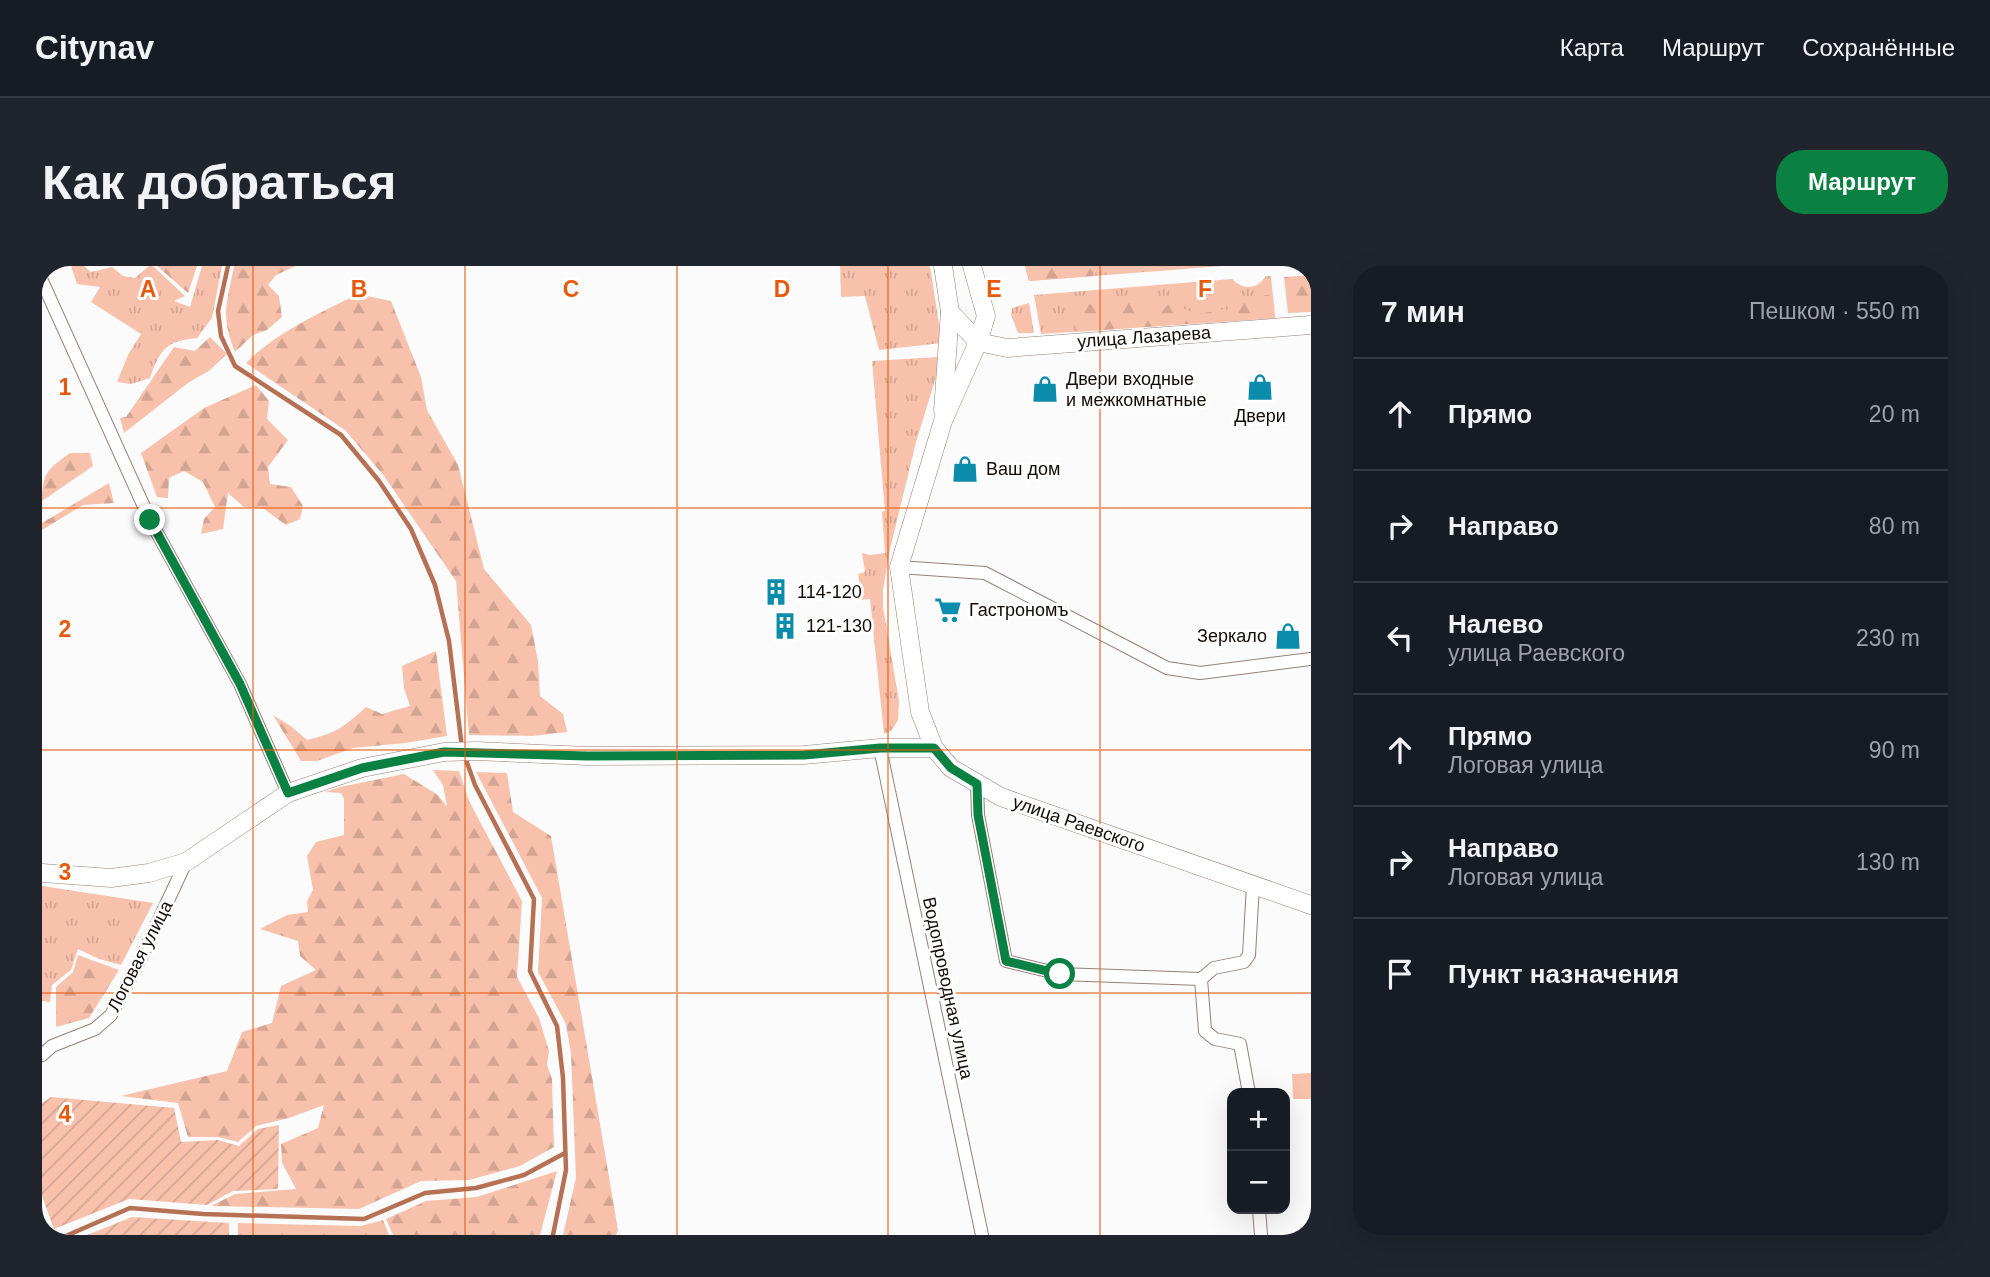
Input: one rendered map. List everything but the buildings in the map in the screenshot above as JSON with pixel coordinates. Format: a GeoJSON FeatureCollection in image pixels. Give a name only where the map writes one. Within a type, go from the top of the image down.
{"type":"FeatureCollection","features":[{"type":"Feature","properties":{"kind":"main road"},"geometry":{"type":"LineString","coordinates":[[943,266],[950,312],[943,421]]}},
{"type":"Feature","properties":{"kind":"main road"},"geometry":{"type":"LineString","coordinates":[[880,748],[934,748],[920,712],[899,566],[943,421],[978,342],[986,316],[972,266]]}},
{"type":"Feature","properties":{"kind":"main road"},"geometry":{"type":"LineString","coordinates":[[950,312],[978,342]]}},
{"type":"Feature","properties":{"kind":"main road","name":"улица Лазарева"},"geometry":{"type":"LineString","coordinates":[[978,342],[1007,348],[1311,325]]}},
{"type":"Feature","properties":{"kind":"main road","name":"Логовая улица"},"geometry":{"type":"LineString","coordinates":[[42,873],[111,878],[149,873],[186,862],[288,793],[362,768],[444,752],[587,756],[804,755],[880,748]]}},
{"type":"Feature","properties":{"kind":"main road","name":"улица Раевского"},"geometry":{"type":"LineString","coordinates":[[934,748],[951,768],[1012,801],[1311,905]]}},
{"type":"Feature","properties":{"kind":"street"},"geometry":{"type":"LineString","coordinates":[[42,281],[150,520],[240,684],[288,793]]}},
{"type":"Feature","properties":{"kind":"street"},"geometry":{"type":"LineString","coordinates":[[899,566],[985,573],[1167,668],[1200,673],[1311,659]]}},
{"type":"Feature","properties":{"kind":"street","name":"Водопроводная улица"},"geometry":{"type":"LineString","coordinates":[[880,748],[982,1235]]}},
{"type":"Feature","properties":{"kind":"street"},"geometry":{"type":"LineString","coordinates":[[977,784],[978,815],[1006,961],[1060,974],[1201,979],[1214,968],[1244,962],[1249,955],[1252,885]]}},
{"type":"Feature","properties":{"kind":"street","name":"Логовая улица"},"geometry":{"type":"LineString","coordinates":[[42,1055],[52,1046],[94,1029],[111,1015],[186,862]]}},
{"type":"Feature","properties":{"kind":"street"},"geometry":{"type":"LineString","coordinates":[[1201,979],[1205,1031],[1215,1039],[1240,1044],[1248,1088]]}},
{"type":"Feature","properties":{"kind":"street"},"geometry":{"type":"LineString","coordinates":[[1259,1214],[1261,1235]]}},
{"type":"Feature","properties":{"kind":"green space"},"geometry":{"type":"Polygon","coordinates":[[[71,266],[84,266],[91,272],[112,267],[123,276],[135,278],[149,266],[153,266],[185,296],[174,301],[190,307],[202,266],[222,266],[212,318],[197,338],[171,344],[161,353],[150,378],[131,384],[117,382],[128,355],[141,334],[91,302],[100,287],[77,284],[71,266]]]}},
{"type":"Feature","properties":{"kind":"green space"},"geometry":{"type":"Polygon","coordinates":[[[157,266],[197,266],[188,293],[157,266]]]}},
{"type":"Feature","properties":{"kind":"green space"},"geometry":{"type":"Polygon","coordinates":[[[234,266],[296,266],[276,275],[268,285],[279,296],[282,317],[267,330],[253,335],[235,352],[226,318],[234,266]]]}},
{"type":"Feature","properties":{"kind":"green space"},"geometry":{"type":"Polygon","coordinates":[[[840,266],[930,266],[942,343],[879,350],[865,296],[841,297],[840,266]]]}},
{"type":"Feature","properties":{"kind":"green space"},"geometry":{"type":"Polygon","coordinates":[[[1025,266],[1223,266],[1029,281],[1025,266]]]}},
{"type":"Feature","properties":{"kind":"green space"},"geometry":{"type":"Polygon","coordinates":[[[1025,266],[1099,266],[1093,276],[1029,281],[1025,266]]]}},
{"type":"Feature","properties":{"kind":"green space"},"geometry":{"type":"Polygon","coordinates":[[[1311,275],[1311,312],[1288,313],[1284,277],[1311,275]]]}},
{"type":"Feature","properties":{"kind":"green space"},"geometry":{"type":"Polygon","coordinates":[[[1266,276],[1271,276],[1275,318],[1041,334],[1034,295],[1232,279],[1250,287],[1266,276]]]}},
{"type":"Feature","properties":{"kind":"green space"},"geometry":{"type":"Polygon","coordinates":[[[358,294],[391,301],[421,377],[427,410],[458,465],[484,569],[531,625],[538,661],[540,696],[563,714],[567,732],[533,736],[469,735],[456,581],[384,476],[345,430],[246,363],[285,333],[358,294]]]}},
{"type":"Feature","properties":{"kind":"green space"},"geometry":{"type":"Polygon","coordinates":[[[1264,295],[1273,295],[1275,318],[1074,332],[1073,315],[1079,305],[1133,300],[1151,308],[1157,316],[1170,303],[1203,313],[1228,310],[1238,300],[1249,299],[1258,305],[1264,295]]]}},
{"type":"Feature","properties":{"kind":"green space"},"geometry":{"type":"Polygon","coordinates":[[[1029,303],[1034,333],[1018,333],[1011,315],[1012,308],[1029,303]]]}},
{"type":"Feature","properties":{"kind":"green space"},"geometry":{"type":"Polygon","coordinates":[[[210,337],[227,354],[210,370],[188,383],[124,433],[120,418],[126,417],[174,347],[195,351],[210,337]]]}},
{"type":"Feature","properties":{"kind":"green space"},"geometry":{"type":"Polygon","coordinates":[[[938,357],[937,374],[916,442],[883,590],[883,607],[899,701],[898,720],[892,730],[884,734],[870,599],[862,600],[858,574],[865,572],[862,553],[885,553],[882,512],[885,511],[872,361],[938,357]]]}},
{"type":"Feature","properties":{"kind":"green space"},"geometry":{"type":"Polygon","coordinates":[[[256,385],[269,401],[267,419],[288,440],[268,467],[270,484],[291,487],[303,506],[300,519],[286,525],[264,509],[244,507],[228,493],[223,529],[201,534],[204,519],[215,507],[203,482],[184,471],[169,478],[168,498],[157,497],[141,453],[204,408],[256,385]]]}},
{"type":"Feature","properties":{"kind":"green space"},"geometry":{"type":"Polygon","coordinates":[[[70,453],[90,453],[93,466],[42,501],[43,484],[48,472],[70,453]]]}},
{"type":"Feature","properties":{"kind":"green space"},"geometry":{"type":"Polygon","coordinates":[[[109,483],[114,503],[83,505],[42,530],[42,523],[109,483]]]}},
{"type":"Feature","properties":{"kind":"green space"},"geometry":{"type":"Polygon","coordinates":[[[436,651],[447,736],[353,748],[317,761],[301,761],[273,715],[307,740],[339,728],[366,707],[382,714],[410,706],[404,688],[402,666],[436,651]]]}},
{"type":"Feature","properties":{"kind":"green space"},"geometry":{"type":"Polygon","coordinates":[[[433,770],[459,771],[469,801],[522,901],[517,977],[539,1018],[549,1051],[547,1065],[552,1079],[554,1147],[520,1166],[469,1180],[421,1181],[359,1209],[211,1206],[235,1194],[296,1189],[282,1163],[281,1144],[318,1128],[324,1105],[256,1126],[238,1142],[218,1137],[188,1137],[178,1103],[121,1096],[227,1071],[242,1032],[272,1023],[281,986],[316,970],[300,956],[298,941],[260,929],[287,915],[308,912],[307,901],[313,890],[307,856],[316,842],[344,835],[344,799],[341,793],[325,792],[404,774],[438,795],[447,807],[443,785],[433,770]]]}},
{"type":"Feature","properties":{"kind":"green space"},"geometry":{"type":"Polygon","coordinates":[[[476,772],[507,773],[513,812],[551,836],[618,1230],[616,1235],[563,1235],[576,1178],[571,1054],[566,1024],[538,972],[542,898],[476,772]]]}},
{"type":"Feature","properties":{"kind":"green space"},"geometry":{"type":"Polygon","coordinates":[[[42,886],[153,903],[121,965],[78,949],[71,970],[52,985],[50,1002],[42,1001],[42,886]]]}},
{"type":"Feature","properties":{"kind":"green space"},"geometry":{"type":"Polygon","coordinates":[[[78,955],[119,970],[89,1018],[56,1027],[56,987],[73,972],[78,955]]]}},
{"type":"Feature","properties":{"kind":"green space"},"geometry":{"type":"Polygon","coordinates":[[[1311,1073],[1311,1099],[1293,1099],[1292,1074],[1311,1073]]]}},
{"type":"Feature","properties":{"kind":"green space"},"geometry":{"type":"Polygon","coordinates":[[[51,1097],[174,1108],[181,1142],[218,1140],[239,1146],[258,1129],[279,1125],[278,1189],[233,1191],[207,1205],[129,1199],[54,1229],[42,1196],[42,1103],[51,1097]]]}},
{"type":"Feature","properties":{"kind":"green space"},"geometry":{"type":"Polygon","coordinates":[[[557,1171],[540,1235],[393,1235],[386,1219],[426,1201],[477,1197],[557,1171]]]}},
{"type":"Feature","properties":{"kind":"green space"},"geometry":{"type":"Polygon","coordinates":[[[132,1217],[229,1223],[229,1235],[87,1235],[132,1217]]]}},
{"type":"Feature","properties":{"kind":"green space"},"geometry":{"type":"Polygon","coordinates":[[[383,1220],[389,1235],[238,1235],[238,1223],[361,1226],[383,1220]]]}},
{"type":"Feature","properties":{"kind":"waterway"},"geometry":{"type":"LineString","coordinates":[[228,266],[218,311],[221,336],[235,366],[341,435],[379,481],[411,529],[435,585],[449,641],[462,748]]}},
{"type":"Feature","properties":{"kind":"waterway"},"geometry":{"type":"LineString","coordinates":[[465,757],[475,785],[534,899],[530,971],[557,1026],[563,1078],[566,1170],[553,1235]]}},
{"type":"Feature","properties":{"kind":"waterway"},"geometry":{"type":"LineString","coordinates":[[68,1235],[130,1208],[203,1214],[364,1219],[425,1193],[476,1188],[524,1175],[565,1153]]}},
{"type":"Feature","properties":{"kind":"place","name":"Двери"},"geometry":{"type":"Point","coordinates":[1260,387]}},
{"type":"Feature","properties":{"kind":"place","name":"Двери входные и межкомнатные"},"geometry":{"type":"Point","coordinates":[1045,389]}},
{"type":"Feature","properties":{"kind":"place","name":"Ваш дом"},"geometry":{"type":"Point","coordinates":[965,469]}},
{"type":"Feature","properties":{"kind":"place","name":"114-120"},"geometry":{"type":"Point","coordinates":[776,592]}},
{"type":"Feature","properties":{"kind":"place","name":"Гастрономъ"},"geometry":{"type":"Point","coordinates":[948,610]}},
{"type":"Feature","properties":{"kind":"place","name":"121-130"},"geometry":{"type":"Point","coordinates":[785,626]}},
{"type":"Feature","properties":{"kind":"place","name":"Зеркало"},"geometry":{"type":"Point","coordinates":[1288,636]}},
{"type":"Feature","properties":{"kind":"route"},"geometry":{"type":"LineString","coordinates":[[150,520],[240,684],[288,793],[362,768],[444,752],[587,756],[804,755],[880,748],[934,748],[951,768],[977,784],[978,815],[1006,961],[1060,974]]}}]}
